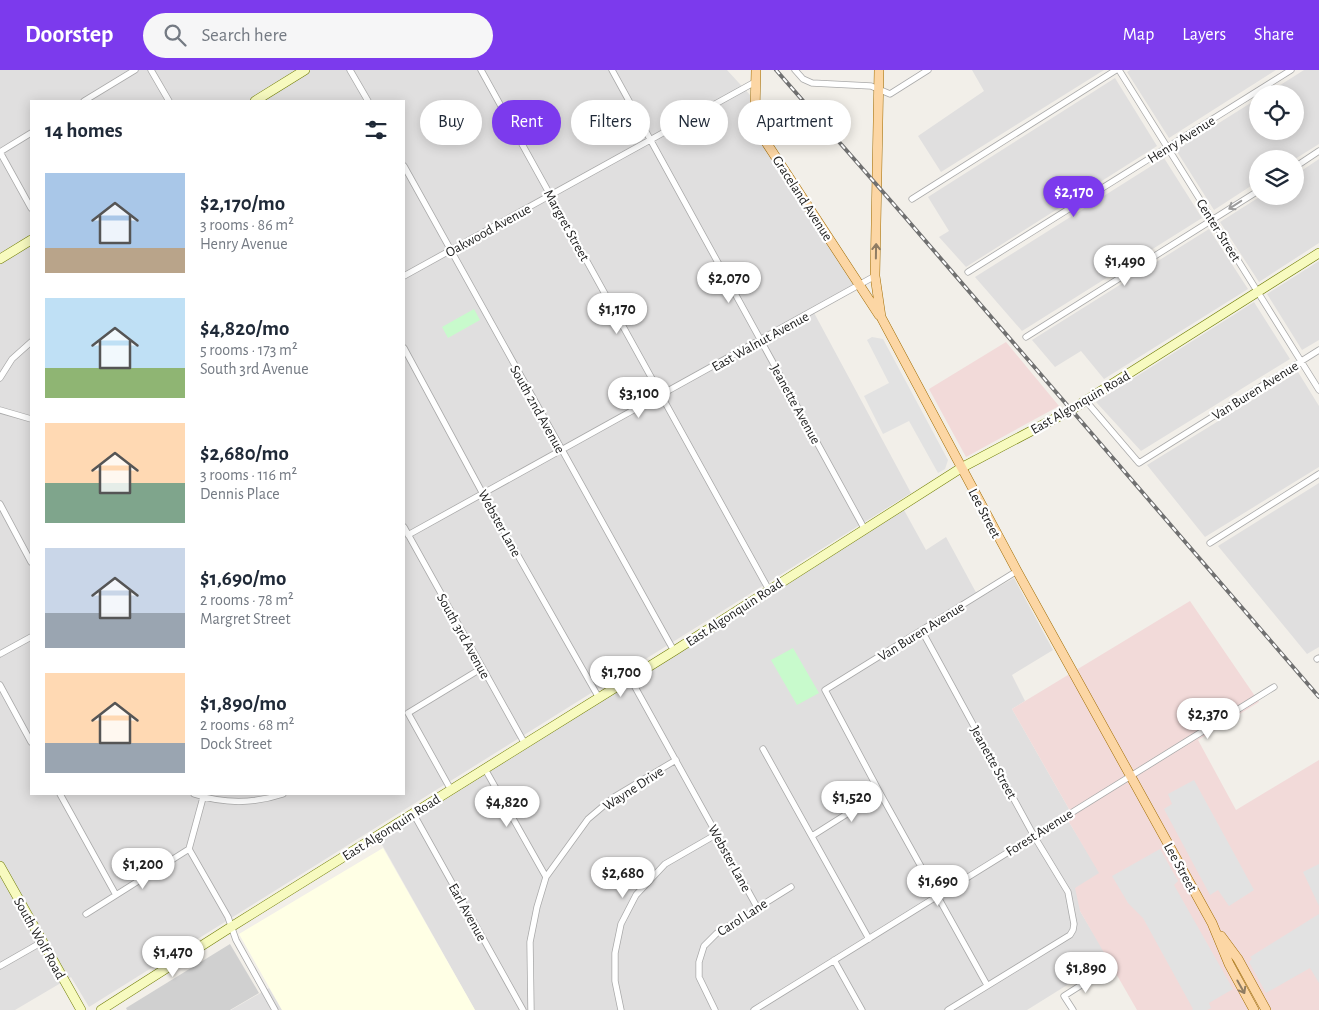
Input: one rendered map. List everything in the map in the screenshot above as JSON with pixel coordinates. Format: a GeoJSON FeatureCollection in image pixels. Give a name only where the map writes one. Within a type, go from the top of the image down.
{"type":"FeatureCollection","features":[{"type":"Feature","properties":{"kind":"main road","name":"Graceland Avenue"},"geometry":{"type":"LineString","coordinates":[[756,70],[755,114],[762,136],[880,317]]}},
{"type":"Feature","properties":{"kind":"main road","name":"Lee Street"},"geometry":{"type":"LineString","coordinates":[[880,70],[876,276],[880,317],[1017,571],[1212,924],[1229,964],[1254,1010]]}},
{"type":"Feature","properties":{"kind":"main road","name":"Lee Street"},"geometry":{"type":"LineString","coordinates":[[1212,924],[1238,960],[1266,1010]]}},
{"type":"Feature","properties":{"kind":"street"},"geometry":{"type":"LineString","coordinates":[[86,100],[135,70]]}},
{"type":"Feature","properties":{"kind":"street"},"geometry":{"type":"LineString","coordinates":[[151,70],[168,100]]}},
{"type":"Feature","properties":{"kind":"street"},"geometry":{"type":"LineString","coordinates":[[267,98],[305,70]]}},
{"type":"Feature","properties":{"kind":"street"},"geometry":{"type":"LineString","coordinates":[[350,70],[367,100]]}},
{"type":"Feature","properties":{"kind":"street","name":"Margret Street"},"geometry":{"type":"LineString","coordinates":[[481,70],[769,590]]}},
{"type":"Feature","properties":{"kind":"street","name":"Jeanette Avenue"},"geometry":{"type":"LineString","coordinates":[[612,70],[629,100]]}},
{"type":"Feature","properties":{"kind":"street"},"geometry":{"type":"LineString","coordinates":[[794,70],[803,79],[810,82],[871,86],[890,94],[928,70]]}},
{"type":"Feature","properties":{"kind":"street"},"geometry":{"type":"LineString","coordinates":[[912,199],[1118,70]]}},
{"type":"Feature","properties":{"kind":"street","name":"Center Street"},"geometry":{"type":"LineString","coordinates":[[1118,70],[1319,390]]}},
{"type":"Feature","properties":{"kind":"street","name":"Henry Avenue"},"geometry":{"type":"LineString","coordinates":[[968,272],[1291,70]]}},
{"type":"Feature","properties":{"kind":"street","name":"Oakwood Avenue"},"geometry":{"type":"LineString","coordinates":[[650,139],[755,82]]}},
{"type":"Feature","properties":{"kind":"street"},"geometry":{"type":"LineString","coordinates":[[30,134],[0,152],[30,206]]}},
{"type":"Feature","properties":{"kind":"street","name":"Jeanette Avenue"},"geometry":{"type":"LineString","coordinates":[[650,139],[864,528]]}},
{"type":"Feature","properties":{"kind":"street","name":"Oakwood Avenue"},"geometry":{"type":"LineString","coordinates":[[405,275],[639,145]]}},
{"type":"Feature","properties":{"kind":"street"},"geometry":{"type":"LineString","coordinates":[[1304,161],[1319,151]]}},
{"type":"Feature","properties":{"kind":"street","name":"South 2nd Avenue"},"geometry":{"type":"LineString","coordinates":[[405,168],[674,651]]}},
{"type":"Feature","properties":{"kind":"street"},"geometry":{"type":"LineString","coordinates":[[1026,337],[1249,196]]}},
{"type":"Feature","properties":{"kind":"street"},"geometry":{"type":"LineString","coordinates":[[0,259],[30,241]]}},
{"type":"Feature","properties":{"kind":"street","name":"East Algonquin Road"},"geometry":{"type":"LineString","coordinates":[[101,1010],[674,651],[864,528],[961,468],[1086,401],[1319,253]]}},
{"type":"Feature","properties":{"kind":"street","name":"East Walnut Avenue"},"geometry":{"type":"LineString","coordinates":[[408,535],[876,276]]}},
{"type":"Feature","properties":{"kind":"street"},"geometry":{"type":"LineString","coordinates":[[0,378],[12,359],[30,343]]}},
{"type":"Feature","properties":{"kind":"street","name":"Webster Lane"},"geometry":{"type":"LineString","coordinates":[[405,350],[483,494],[599,698]]}},
{"type":"Feature","properties":{"kind":"street","name":"Van Buren Avenue"},"geometry":{"type":"LineString","coordinates":[[1086,401],[1139,462],[1319,350]]}},
{"type":"Feature","properties":{"kind":"street"},"geometry":{"type":"LineString","coordinates":[[0,410],[30,419]]}},
{"type":"Feature","properties":{"kind":"street"},"geometry":{"type":"LineString","coordinates":[[1210,543],[1319,474]]}},
{"type":"Feature","properties":{"kind":"street"},"geometry":{"type":"LineString","coordinates":[[0,504],[30,560]]}},
{"type":"Feature","properties":{"kind":"street","name":"South 3rd Avenue"},"geometry":{"type":"LineString","coordinates":[[405,529],[525,744]]}},
{"type":"Feature","properties":{"kind":"street","name":"Van Buren Avenue"},"geometry":{"type":"LineString","coordinates":[[880,793],[825,690],[1017,571]]}},
{"type":"Feature","properties":{"kind":"street","name":"Jeanette Street"},"geometry":{"type":"LineString","coordinates":[[922,631],[1034,836],[1068,892],[1074,924],[1070,934],[988,986]]}},
{"type":"Feature","properties":{"kind":"street"},"geometry":{"type":"LineString","coordinates":[[0,654],[30,638]]}},
{"type":"Feature","properties":{"kind":"street"},"geometry":{"type":"LineString","coordinates":[[451,790],[406,713],[482,668]]}},
{"type":"Feature","properties":{"kind":"street","name":"Webster Lane"},"geometry":{"type":"LineString","coordinates":[[630,678],[757,907]]}},
{"type":"Feature","properties":{"kind":"street"},"geometry":{"type":"LineString","coordinates":[[0,685],[30,740]]}},
{"type":"Feature","properties":{"kind":"street","name":"Forest Avenue"},"geometry":{"type":"LineString","coordinates":[[754,1010],[763,1008],[834,960],[1274,687]]}},
{"type":"Feature","properties":{"kind":"street"},"geometry":{"type":"LineString","coordinates":[[763,749],[869,939]]}},
{"type":"Feature","properties":{"kind":"street","name":"Wayne Drive"},"geometry":{"type":"LineString","coordinates":[[531,1010],[530,942],[537,907],[546,877],[588,819],[614,797],[676,760]]}},
{"type":"Feature","properties":{"kind":"street"},"geometry":{"type":"LineString","coordinates":[[485,769],[546,877]]}},
{"type":"Feature","properties":{"kind":"street"},"geometry":{"type":"LineString","coordinates":[[812,836],[880,793],[988,986],[948,1010]]}},
{"type":"Feature","properties":{"kind":"street"},"geometry":{"type":"LineString","coordinates":[[61,795],[116,895]]}},
{"type":"Feature","properties":{"kind":"street"},"geometry":{"type":"LineString","coordinates":[[86,914],[189,849],[204,795],[213,800],[249,801],[280,795]]}},
{"type":"Feature","properties":{"kind":"street","name":"Earl Avenue"},"geometry":{"type":"LineString","coordinates":[[413,813],[523,1010]]}},
{"type":"Feature","properties":{"kind":"street"},"geometry":{"type":"LineString","coordinates":[[621,1010],[615,981],[615,953],[622,924],[636,895],[666,864],[717,834]]}},
{"type":"Feature","properties":{"kind":"street"},"geometry":{"type":"LineString","coordinates":[[189,849],[228,917],[236,940],[275,1010]]}},
{"type":"Feature","properties":{"kind":"street","name":"South Wolf Road"},"geometry":{"type":"LineString","coordinates":[[0,866],[81,1010]]}},
{"type":"Feature","properties":{"kind":"street","name":"Carol Lane"},"geometry":{"type":"LineString","coordinates":[[715,1010],[699,977],[699,962],[704,946],[717,933],[790,887]]}},
{"type":"Feature","properties":{"kind":"street"},"geometry":{"type":"LineString","coordinates":[[0,966],[42,942]]}},
{"type":"Feature","properties":{"kind":"street"},"geometry":{"type":"LineString","coordinates":[[834,960],[862,1010]]}},
{"type":"Feature","properties":{"kind":"street"},"geometry":{"type":"LineString","coordinates":[[1073,1010],[1064,996],[1097,975]]}},
{"type":"Feature","properties":{"kind":"shaded area"},"geometry":{"type":"Polygon","coordinates":[[[0,70],[727,70],[750,95],[750,100],[738,100],[738,145],[764,145],[856,284],[812,309],[911,493],[89,1007],[71,977],[15,1010],[0,1010],[0,70]]]}},
{"type":"Feature","properties":{"kind":"shaded area"},"geometry":{"type":"Polygon","coordinates":[[[972,70],[1104,70],[941,172],[918,136],[984,91],[972,70]]]}},
{"type":"Feature","properties":{"kind":"shaded area"},"geometry":{"type":"Polygon","coordinates":[[[1130,70],[1276,70],[1252,85],[1249,85],[1249,87],[1169,138],[1127,72],[1130,70]]]}},
{"type":"Feature","properties":{"kind":"shaded area"},"geometry":{"type":"Polygon","coordinates":[[[1304,70],[1319,70],[1319,144],[1304,153],[1304,150],[1249,150],[1249,187],[1214,210],[1176,150],[1249,104],[1249,140],[1304,140],[1304,85],[1280,85],[1304,70]]]}},
{"type":"Feature","properties":{"kind":"shaded area"},"geometry":{"type":"Polygon","coordinates":[[[1115,78],[1157,146],[966,267],[939,237],[949,231],[928,197],[1115,78]]]}},
{"type":"Feature","properties":{"kind":"shaded area"},"geometry":{"type":"Polygon","coordinates":[[[1164,158],[1202,218],[1022,331],[975,277],[1164,158]]]}},
{"type":"Feature","properties":{"kind":"shaded area"},"geometry":{"type":"Polygon","coordinates":[[[1319,159],[1319,243],[1259,282],[1220,222],[1249,204],[1304,205],[1304,169],[1319,159]]]}},
{"type":"Feature","properties":{"kind":"shaded area"},"geometry":{"type":"Polygon","coordinates":[[[1209,229],[1248,289],[1104,379],[1081,351],[1055,367],[1032,340],[1209,229]]]}},
{"type":"Feature","properties":{"kind":"shaded area"},"geometry":{"type":"Polygon","coordinates":[[[1319,261],[1319,340],[1302,350],[1267,294],[1319,261]]]}},
{"type":"Feature","properties":{"kind":"shaded area"},"geometry":{"type":"Polygon","coordinates":[[[1254,302],[1290,359],[1141,451],[1096,402],[1254,302]]]}},
{"type":"Feature","properties":{"kind":"shaded area"},"geometry":{"type":"Polygon","coordinates":[[[872,337],[883,339],[948,460],[945,469],[938,473],[909,421],[883,434],[864,396],[889,383],[867,340],[872,337]]]}},
{"type":"Feature","properties":{"kind":"shaded area"},"geometry":{"type":"Polygon","coordinates":[[[1006,342],[1059,406],[966,457],[929,389],[1006,342]]]}},
{"type":"Feature","properties":{"kind":"shaded area"},"geometry":{"type":"Polygon","coordinates":[[[1298,372],[1319,406],[1319,467],[1205,537],[1147,465],[1298,372]]]}},
{"type":"Feature","properties":{"kind":"shaded area"},"geometry":{"type":"Polygon","coordinates":[[[1319,483],[1319,647],[1307,654],[1218,546],[1319,483]]]}},
{"type":"Feature","properties":{"kind":"shaded area"},"geometry":{"type":"Polygon","coordinates":[[[904,510],[926,550],[946,537],[979,598],[1014,578],[1053,650],[1012,675],[1025,701],[1012,709],[1069,809],[1069,822],[1100,873],[1080,911],[1109,959],[1027,1010],[475,1010],[380,841],[904,510]]]}},
{"type":"Feature","properties":{"kind":"shaded area"},"geometry":{"type":"Polygon","coordinates":[[[1190,601],[1259,702],[1198,740],[1236,810],[1319,760],[1319,1010],[1137,1010],[1080,911],[1075,888],[1099,873],[1069,822],[1069,809],[1012,709],[1190,601]]]}},
{"type":"Feature","properties":{"kind":"shaded area"},"geometry":{"type":"Polygon","coordinates":[[[1194,780],[1254,890],[1229,906],[1218,890],[1210,895],[1164,809],[1172,804],[1168,794],[1194,780]]]}},
{"type":"Feature","properties":{"kind":"shaded area"},"geometry":{"type":"Polygon","coordinates":[[[383,848],[475,1010],[282,1010],[239,934],[383,848]]]}},
{"type":"Feature","properties":{"kind":"shaded area"},"geometry":{"type":"Polygon","coordinates":[[[1160,849],[1178,881],[1174,885],[1233,989],[1209,1003],[1211,1008],[1207,1010],[1192,1010],[1143,918],[1128,903],[1112,876],[1160,849]]]}},
{"type":"Feature","properties":{"kind":"shaded area"},"geometry":{"type":"Polygon","coordinates":[[[1319,864],[1319,906],[1303,872],[1319,864]]]}},
{"type":"Feature","properties":{"kind":"shaded area"},"geometry":{"type":"Polygon","coordinates":[[[1319,914],[1319,983],[1310,968],[1266,993],[1249,962],[1252,959],[1250,957],[1319,914]]]}},
{"type":"Feature","properties":{"kind":"shaded area"},"geometry":{"type":"Polygon","coordinates":[[[230,944],[259,993],[230,1010],[127,1010],[126,1008],[230,944]]]}},
{"type":"Feature","properties":{"kind":"shaded area"},"geometry":{"type":"Polygon","coordinates":[[[269,988],[282,1010],[231,1010],[269,988]]]}},
{"type":"Feature","properties":{"kind":"green space"},"geometry":{"type":"Polygon","coordinates":[[[474,309],[480,320],[448,338],[442,327],[474,309]]]}},
{"type":"Feature","properties":{"kind":"green space"},"geometry":{"type":"Polygon","coordinates":[[[793,648],[819,693],[797,705],[771,660],[793,648]]]}},
{"type":"Feature","properties":{"kind":"railway"},"geometry":{"type":"LineString","coordinates":[[776,70],[1319,697]]}}]}
